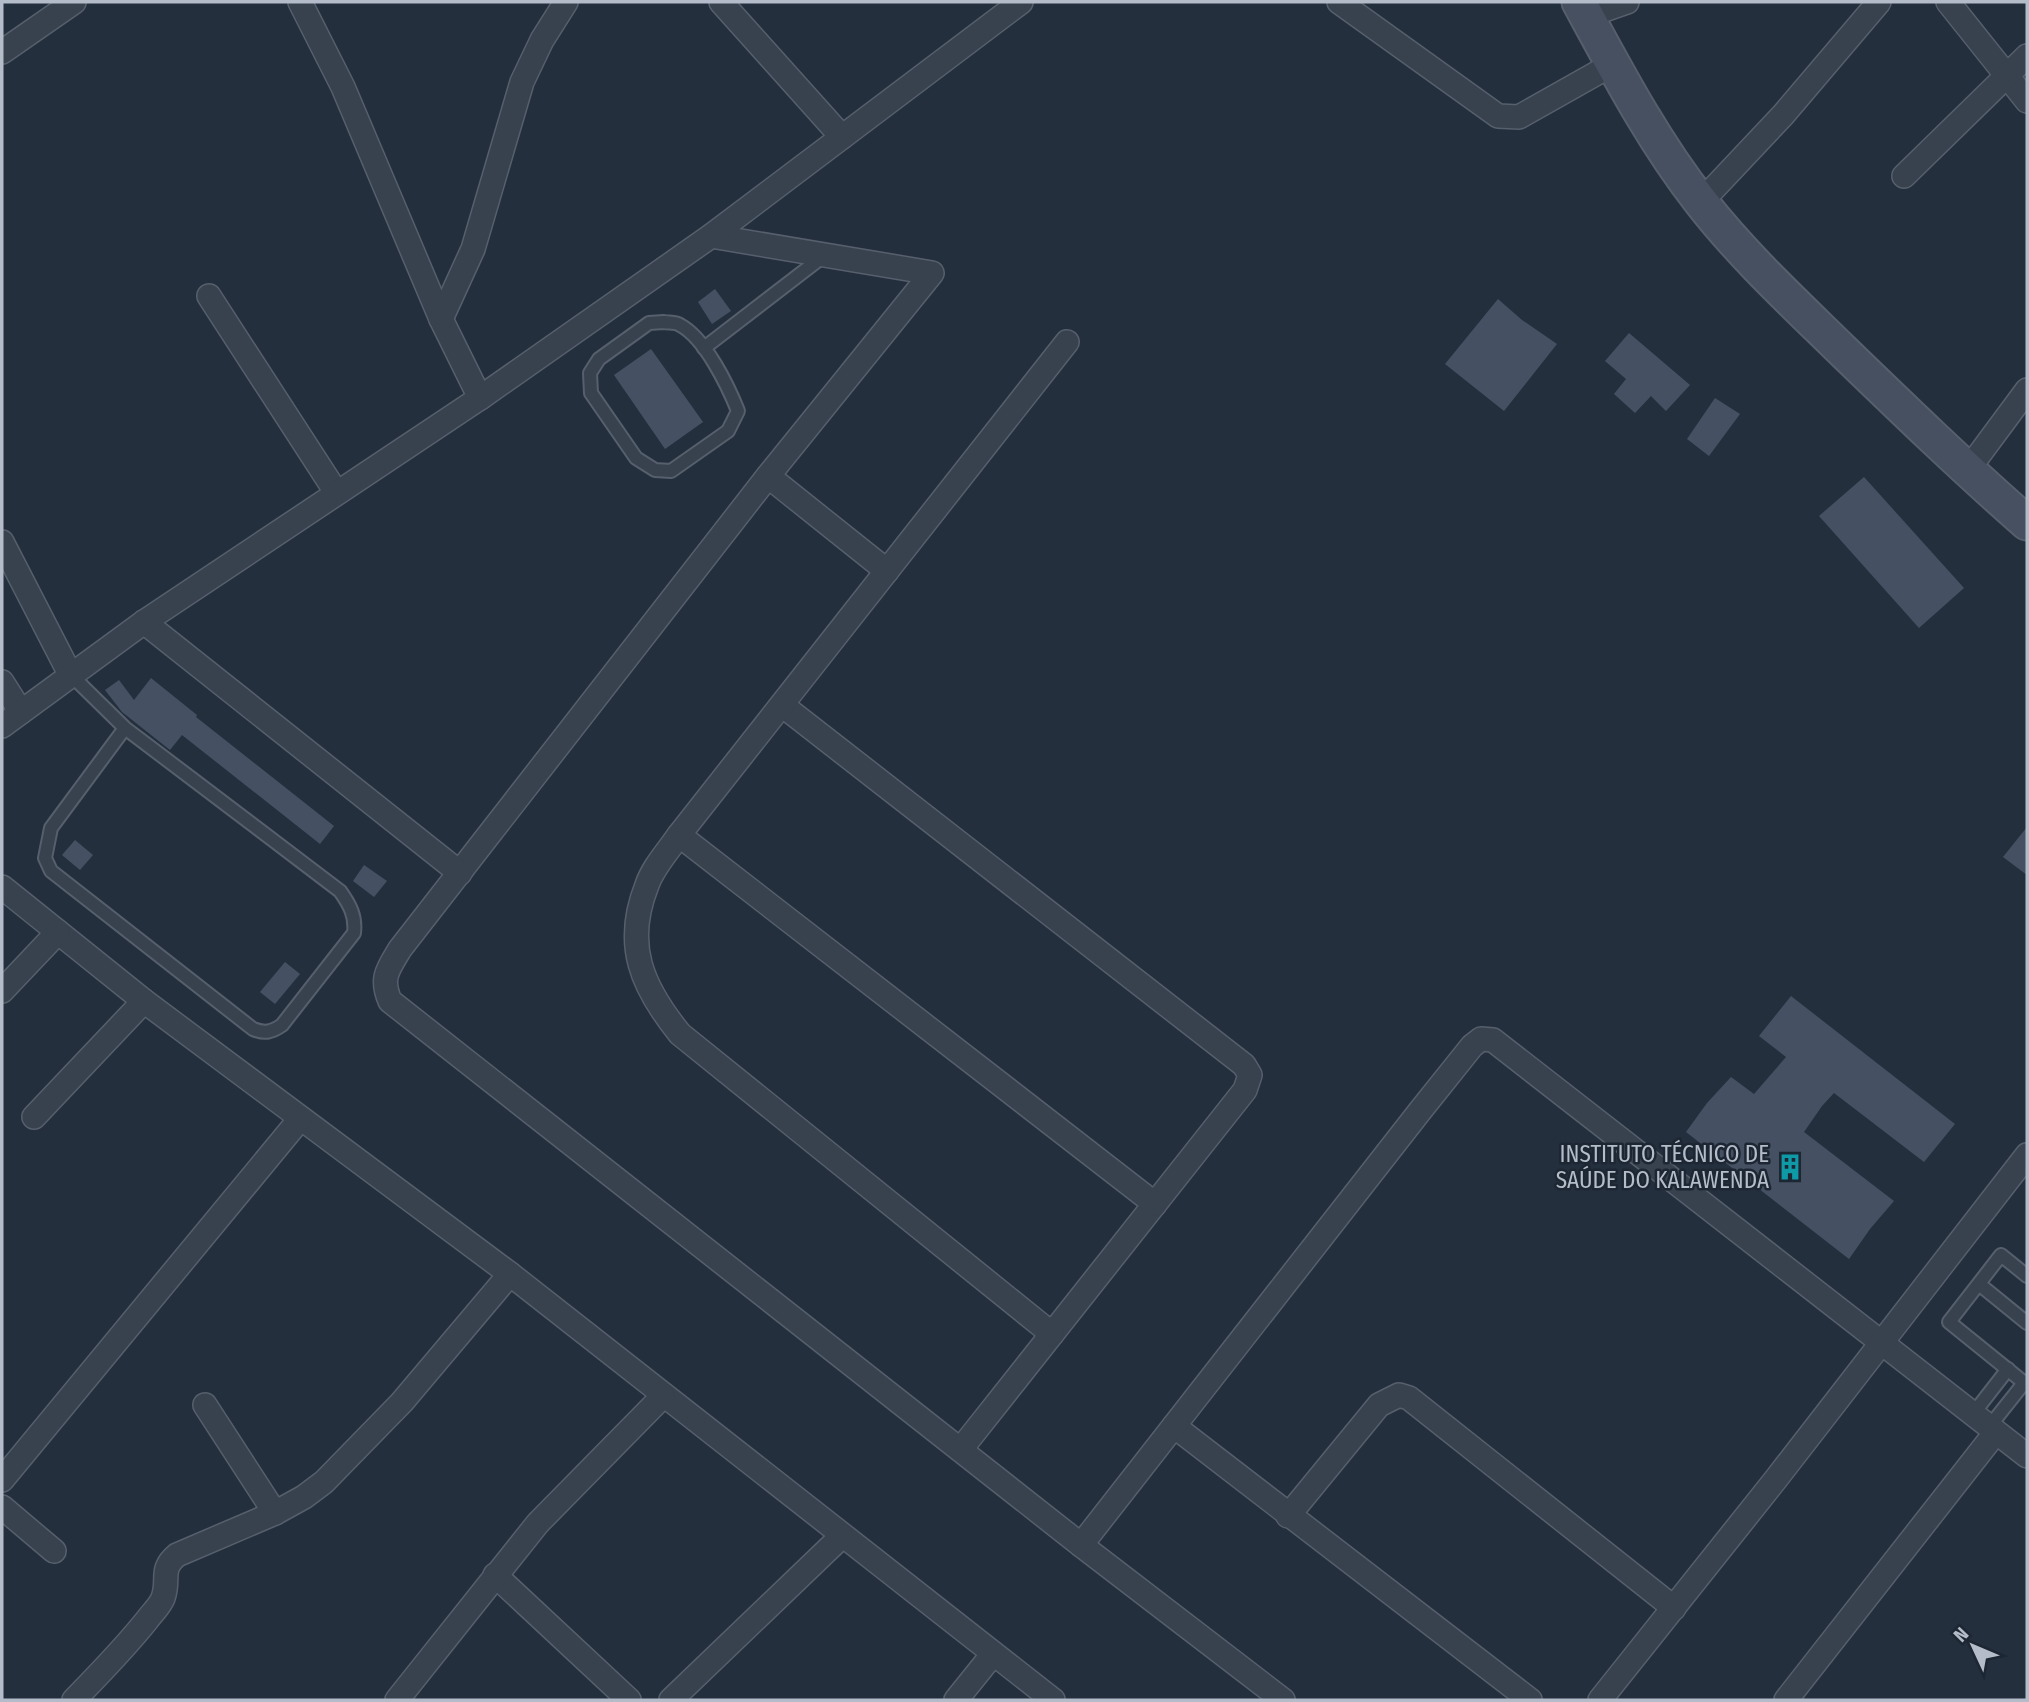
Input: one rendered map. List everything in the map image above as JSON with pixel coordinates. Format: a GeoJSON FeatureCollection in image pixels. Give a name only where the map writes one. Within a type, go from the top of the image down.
{"type":"FeatureCollection","features":[{"type":"Feature","properties":{"kind":"street"},"geometry":{"type":"LineString","coordinates":[[2,52],[74,2]]}},
{"type":"Feature","properties":{"kind":"street"},"geometry":{"type":"LineString","coordinates":[[300,2],[343,87],[441,319],[480,398]]}},
{"type":"Feature","properties":{"kind":"street"},"geometry":{"type":"LineString","coordinates":[[441,319],[473,248],[522,82],[542,40],[566,2]]}},
{"type":"Feature","properties":{"kind":"street"},"geometry":{"type":"LineString","coordinates":[[721,2],[842,137]]}},
{"type":"Feature","properties":{"kind":"street"},"geometry":{"type":"LineString","coordinates":[[2,726],[144,622],[480,398],[711,236],[1021,2]]}},
{"type":"Feature","properties":{"kind":"street"},"geometry":{"type":"LineString","coordinates":[[1339,2],[1499,116],[1519,117],[1614,64]]}},
{"type":"Feature","properties":{"kind":"street"},"geometry":{"type":"LineString","coordinates":[[1627,2],[1583,9],[1657,139],[1701,202],[1766,274],[1967,471],[2027,523]]}},
{"type":"Feature","properties":{"kind":"street"},"geometry":{"type":"LineString","coordinates":[[1701,202],[1783,115],[1879,2]]}},
{"type":"Feature","properties":{"kind":"street"},"geometry":{"type":"LineString","coordinates":[[1948,2],[2027,100]]}},
{"type":"Feature","properties":{"kind":"street"},"geometry":{"type":"LineString","coordinates":[[1904,176],[2027,56]]}},
{"type":"Feature","properties":{"kind":"street"},"geometry":{"type":"LineString","coordinates":[[711,236],[932,273],[768,476],[400,949],[386,973],[384,987],[390,1001],[1081,1545],[1283,1700]]}},
{"type":"Feature","properties":{"kind":"street"},"geometry":{"type":"LineString","coordinates":[[209,296],[336,492]]}},
{"type":"Feature","properties":{"kind":"street"},"geometry":{"type":"LineString","coordinates":[[1052,1334],[680,1034],[661,1011],[644,982],[637,950],[638,915],[647,883],[679,835],[1067,342]]}},
{"type":"Feature","properties":{"kind":"street"},"geometry":{"type":"LineString","coordinates":[[1967,471],[2027,390]]}},
{"type":"Feature","properties":{"kind":"street"},"geometry":{"type":"LineString","coordinates":[[768,476],[887,571]]}},
{"type":"Feature","properties":{"kind":"street"},"geometry":{"type":"LineString","coordinates":[[2,542],[71,674]]}},
{"type":"Feature","properties":{"kind":"street"},"geometry":{"type":"LineString","coordinates":[[144,622],[460,873]]}},
{"type":"Feature","properties":{"kind":"street"},"geometry":{"type":"LineString","coordinates":[[2,682],[21,712]]}},
{"type":"Feature","properties":{"kind":"street"},"geometry":{"type":"LineString","coordinates":[[782,705],[1244,1066],[1250,1075],[1245,1090],[961,1449]]}},
{"type":"Feature","properties":{"kind":"street"},"geometry":{"type":"LineString","coordinates":[[679,835],[1155,1204]]}},
{"type":"Feature","properties":{"kind":"street"},"geometry":{"type":"LineString","coordinates":[[2,887],[144,1001],[510,1274],[1053,1700]]}},
{"type":"Feature","properties":{"kind":"street"},"geometry":{"type":"LineString","coordinates":[[2,991],[58,932]]}},
{"type":"Feature","properties":{"kind":"street"},"geometry":{"type":"LineString","coordinates":[[34,1117],[144,1001]]}},
{"type":"Feature","properties":{"kind":"street"},"geometry":{"type":"LineString","coordinates":[[1081,1545],[1420,1111],[1472,1046],[1481,1039],[1493,1040],[2027,1456]]}},
{"type":"Feature","properties":{"kind":"street"},"geometry":{"type":"LineString","coordinates":[[2,1480],[300,1119]]}},
{"type":"Feature","properties":{"kind":"street"},"geometry":{"type":"LineString","coordinates":[[1601,1700],[2027,1155]]}},
{"type":"Feature","properties":{"kind":"street"},"geometry":{"type":"LineString","coordinates":[[74,1700],[127,1645],[162,1601],[167,1584],[165,1570],[169,1561],[177,1555],[275,1513],[324,1482],[402,1402],[510,1274]]}},
{"type":"Feature","properties":{"kind":"street"},"geometry":{"type":"LineString","coordinates":[[1288,1516],[1379,1405],[1399,1395],[1409,1398],[1674,1608]]}},
{"type":"Feature","properties":{"kind":"street"},"geometry":{"type":"LineString","coordinates":[[397,1700],[538,1523],[663,1396]]}},
{"type":"Feature","properties":{"kind":"street"},"geometry":{"type":"LineString","coordinates":[[205,1405],[275,1513]]}},
{"type":"Feature","properties":{"kind":"street"},"geometry":{"type":"LineString","coordinates":[[1786,1700],[1986,1424]]}},
{"type":"Feature","properties":{"kind":"street"},"geometry":{"type":"LineString","coordinates":[[1174,1426],[1530,1700]]}},
{"type":"Feature","properties":{"kind":"street"},"geometry":{"type":"LineString","coordinates":[[2,1507],[54,1551]]}},
{"type":"Feature","properties":{"kind":"street"},"geometry":{"type":"LineString","coordinates":[[671,1700],[842,1536]]}},
{"type":"Feature","properties":{"kind":"street"},"geometry":{"type":"LineString","coordinates":[[495,1575],[629,1700]]}},
{"type":"Feature","properties":{"kind":"street"},"geometry":{"type":"LineString","coordinates":[[956,1700],[993,1654]]}},
{"type":"Feature","properties":{"kind":"lane"},"geometry":{"type":"LineString","coordinates":[[704,348],[825,255]]}},
{"type":"Feature","properties":{"kind":"lane"},"geometry":{"type":"LineString","coordinates":[[649,323],[680,324],[704,348],[727,386],[737,411],[728,431],[671,471],[655,470],[636,458],[591,393],[590,373],[599,359],[649,323]]}},
{"type":"Feature","properties":{"kind":"lane"},"geometry":{"type":"LineString","coordinates":[[71,674],[125,728],[340,891],[348,902],[355,920],[354,933],[282,1025],[274,1030],[263,1033],[253,1030],[51,871],[45,858],[51,828],[125,728]]}},
{"type":"Feature","properties":{"kind":"lane"},"geometry":{"type":"LineString","coordinates":[[1986,1424],[2026,1384],[1948,1322],[2001,1255],[2027,1276]]}},
{"type":"Feature","properties":{"kind":"lane"},"geometry":{"type":"LineString","coordinates":[[1979,1284],[2027,1322]]}},
{"type":"Feature","properties":{"kind":"lane"},"geometry":{"type":"LineString","coordinates":[[1986,1424],[2008,1369]]}},
{"type":"Feature","properties":{"kind":"building"},"geometry":{"type":"Polygon","coordinates":[[[715,289],[731,311],[712,324],[698,302],[715,289]]]}},
{"type":"Feature","properties":{"kind":"building"},"geometry":{"type":"Polygon","coordinates":[[[1498,299],[1522,320],[1557,344],[1504,411],[1445,364],[1498,299]]]}},
{"type":"Feature","properties":{"kind":"building"},"geometry":{"type":"Polygon","coordinates":[[[1629,333],[1690,385],[1666,411],[1651,396],[1635,413],[1614,394],[1626,379],[1605,361],[1629,333]]]}},
{"type":"Feature","properties":{"kind":"building"},"geometry":{"type":"Polygon","coordinates":[[[651,349],[703,422],[665,449],[614,375],[651,349]]]}},
{"type":"Feature","properties":{"kind":"building"},"geometry":{"type":"Polygon","coordinates":[[[1715,398],[1740,414],[1709,456],[1687,439],[1715,398]]]}},
{"type":"Feature","properties":{"kind":"building"},"geometry":{"type":"Polygon","coordinates":[[[1864,477],[1964,588],[1919,628],[1819,516],[1864,477]]]}},
{"type":"Feature","properties":{"kind":"building"},"geometry":{"type":"Polygon","coordinates":[[[151,678],[334,826],[320,844],[182,735],[170,750],[122,712],[105,690],[119,680],[134,700],[151,678]]]}},
{"type":"Feature","properties":{"kind":"building"},"geometry":{"type":"Polygon","coordinates":[[[2027,827],[2027,875],[2003,857],[2027,827]]]}},
{"type":"Feature","properties":{"kind":"building"},"geometry":{"type":"Polygon","coordinates":[[[75,840],[93,855],[80,870],[62,855],[75,840]]]}},
{"type":"Feature","properties":{"kind":"building"},"geometry":{"type":"Polygon","coordinates":[[[364,865],[387,881],[374,897],[353,881],[364,865]]]}},
{"type":"Feature","properties":{"kind":"building"},"geometry":{"type":"Polygon","coordinates":[[[285,962],[300,974],[275,1004],[260,992],[285,962]]]}},
{"type":"Feature","properties":{"kind":"building"},"geometry":{"type":"Polygon","coordinates":[[[1791,996],[1955,1124],[1924,1162],[1834,1093],[1822,1106],[1804,1132],[1894,1201],[1849,1259],[1686,1132],[1707,1103],[1731,1077],[1754,1094],[1786,1057],[1759,1036],[1791,996]]]}},
{"type":"Feature","properties":{"kind":"place","name":"INSTITUTO TÉCNICO DE SAÚDE DO KALAWENDA"},"geometry":{"type":"Point","coordinates":[1790,1167]}}]}
